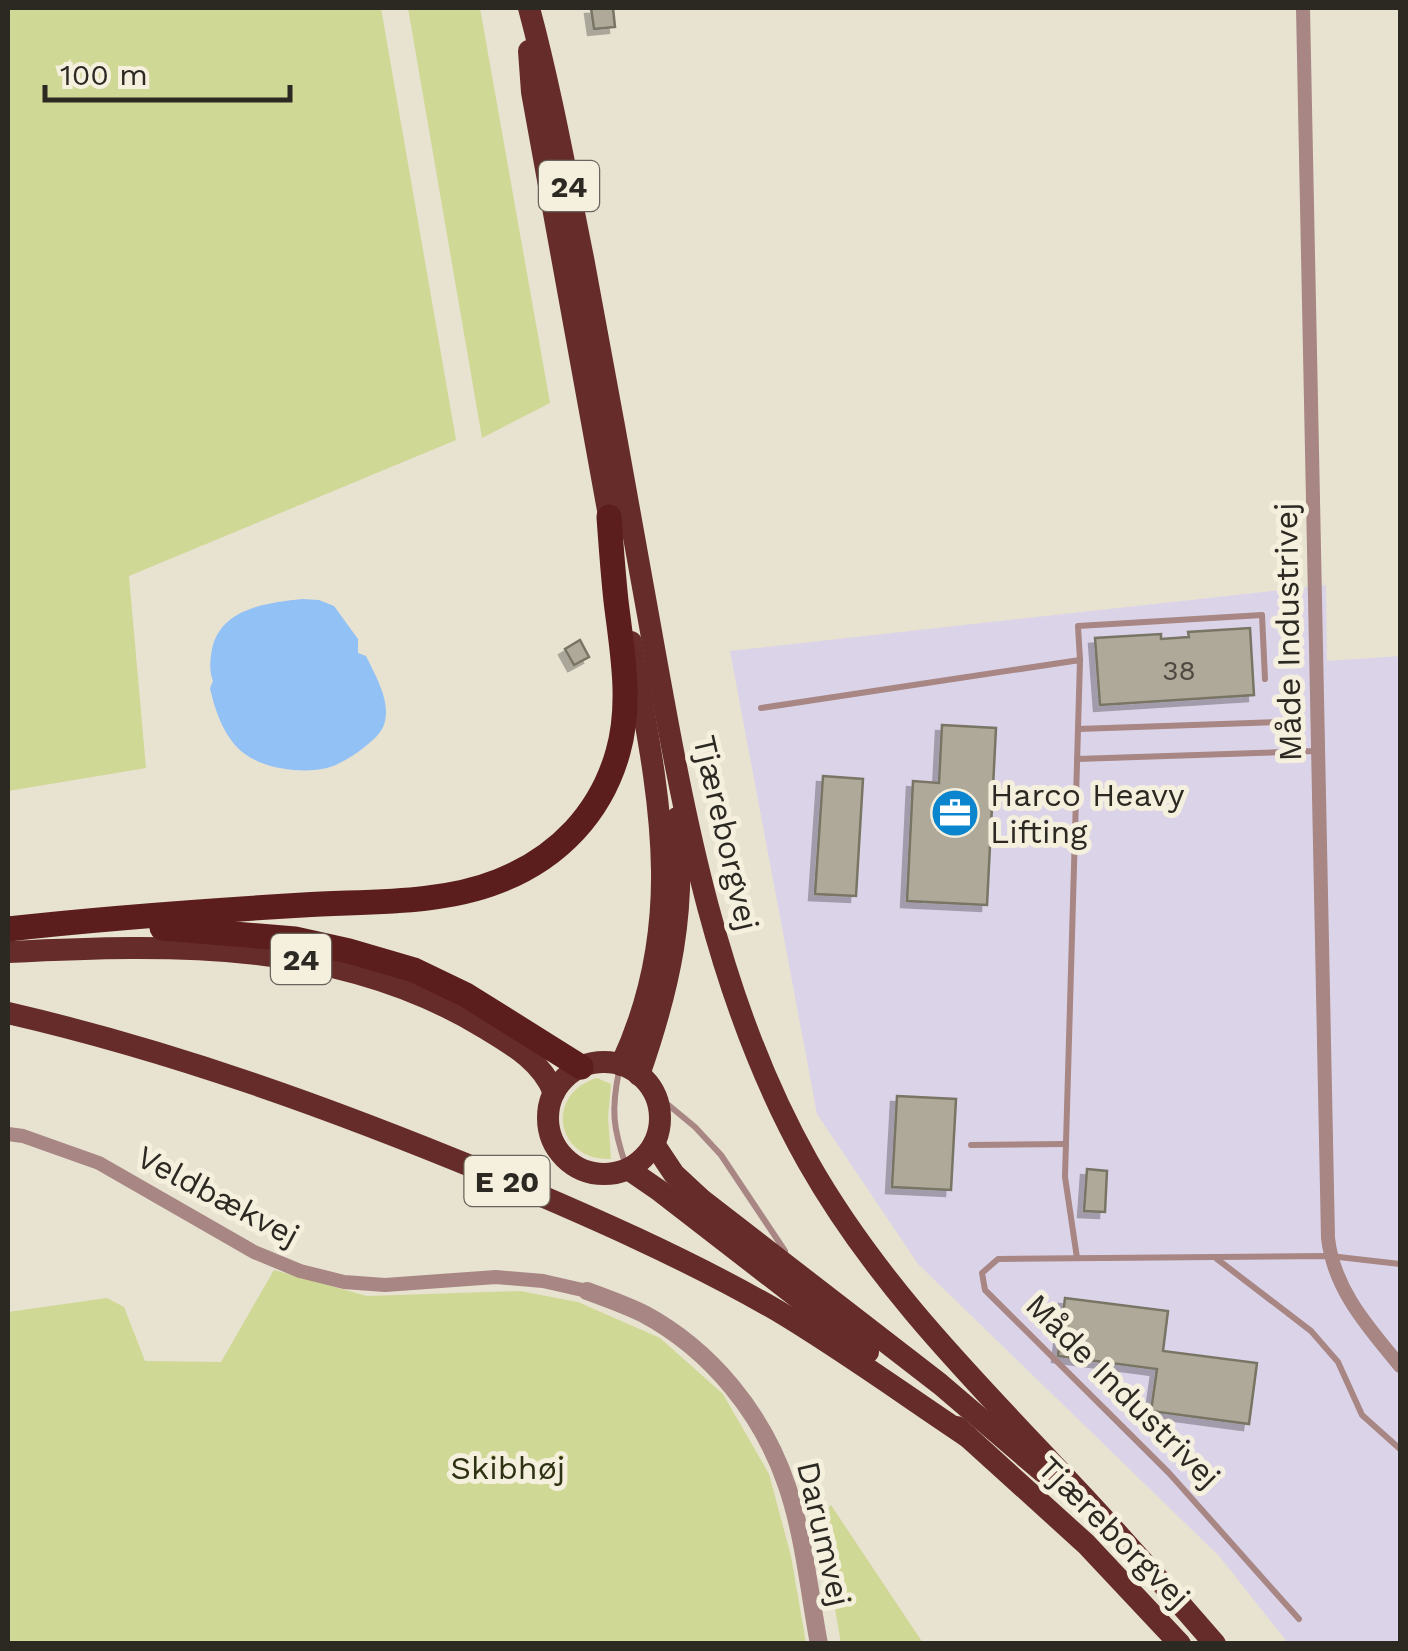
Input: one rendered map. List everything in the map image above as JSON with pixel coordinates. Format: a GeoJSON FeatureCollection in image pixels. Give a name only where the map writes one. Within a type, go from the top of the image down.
{"type":"FeatureCollection","features":[{"type":"Feature","properties":{"kind":"highway","name":"Tjæreborgvej"},"geometry":{"type":"LineString","coordinates":[[527,8],[532,92],[609,517]]}},
{"type":"Feature","properties":{"kind":"highway","name":"Tjæreborgvej"},"geometry":{"type":"LineString","coordinates":[[527,8],[550,87],[668,725],[723,963],[760,1063],[808,1161],[893,1288],[938,1343],[1133,1549],[1215,1644]]}},
{"type":"Feature","properties":{"kind":"highway"},"geometry":{"type":"LineString","coordinates":[[8,930],[112,917],[462,892],[521,872],[556,850],[598,801],[610,778],[624,721],[626,686],[609,517]]}},
{"type":"Feature","properties":{"kind":"highway","name":"24"},"geometry":{"type":"LineString","coordinates":[[609,517],[662,835],[659,938],[635,1033],[638,1077]]}},
{"type":"Feature","properties":{"kind":"highway","name":"24"},"geometry":{"type":"LineString","coordinates":[[638,1077],[662,1007],[674,954],[679,902],[678,836],[668,725]]}},
{"type":"Feature","properties":{"kind":"highway"},"geometry":{"type":"LineString","coordinates":[[8,930],[177,928],[295,938],[414,970],[466,995],[581,1067]]}},
{"type":"Feature","properties":{"kind":"highway","name":"24"},"geometry":{"type":"LineString","coordinates":[[8,952],[105,947],[205,948],[296,958],[390,982],[472,1020],[530,1059],[548,1077],[554,1093]]}},
{"type":"Feature","properties":{"kind":"highway","name":"E 20"},"geometry":{"type":"LineString","coordinates":[[8,1012],[110,1038],[266,1087],[530,1191],[776,1310],[968,1437]]}},
{"type":"Feature","properties":{"kind":"highway"},"geometry":{"type":"LineString","coordinates":[[554,1093],[581,1067],[608,1062],[638,1077],[660,1118],[654,1144],[628,1169]]}},
{"type":"Feature","properties":{"kind":"highway","name":"E 20"},"geometry":{"type":"LineString","coordinates":[[554,1093],[548,1123],[559,1152],[570,1163],[598,1174],[628,1169]]}},
{"type":"Feature","properties":{"kind":"highway","name":"Tjæreborgvej"},"geometry":{"type":"LineString","coordinates":[[654,1144],[674,1174],[702,1200],[940,1384],[1133,1549]]}},
{"type":"Feature","properties":{"kind":"highway","name":"Tjæreborgvej"},"geometry":{"type":"LineString","coordinates":[[628,1169],[928,1398],[1086,1544],[1180,1644]]}},
{"type":"Feature","properties":{"kind":"street","name":"Måde Industrivej"},"geometry":{"type":"LineString","coordinates":[[1303,8],[1326,1208],[1330,1256],[1340,1283],[1400,1366]]}},
{"type":"Feature","properties":{"kind":"street","name":"Veldbækvej"},"geometry":{"type":"LineString","coordinates":[[8,1134],[98,1162],[254,1252],[300,1271],[344,1282],[386,1285],[496,1277],[543,1281],[587,1291]]}},
{"type":"Feature","properties":{"kind":"street","name":"Darumvej"},"geometry":{"type":"LineString","coordinates":[[587,1291],[643,1314],[686,1342],[728,1381],[757,1421],[791,1498],[819,1644]]}},
{"type":"Feature","properties":{"kind":"lane"},"geometry":{"type":"LineString","coordinates":[[761,708],[1080,660],[1078,626],[1262,615],[1265,678]]}},
{"type":"Feature","properties":{"kind":"lane","name":"Måde Industrivej"},"geometry":{"type":"LineString","coordinates":[[1077,1258],[1065,1178],[1080,660]]}},
{"type":"Feature","properties":{"kind":"lane"},"geometry":{"type":"LineString","coordinates":[[1078,729],[1280,722]]}},
{"type":"Feature","properties":{"kind":"lane"},"geometry":{"type":"LineString","coordinates":[[1077,759],[1318,752]]}},
{"type":"Feature","properties":{"kind":"lane"},"geometry":{"type":"LineString","coordinates":[[628,1169],[615,1136],[613,1100],[638,1077],[721,1155],[813,1288]]}},
{"type":"Feature","properties":{"kind":"lane"},"geometry":{"type":"LineString","coordinates":[[971,1144],[1066,1144]]}},
{"type":"Feature","properties":{"kind":"lane"},"geometry":{"type":"LineString","coordinates":[[1330,1256],[1400,1264]]}},
{"type":"Feature","properties":{"kind":"lane","name":"Måde Industrivej"},"geometry":{"type":"LineString","coordinates":[[1299,1619],[1170,1473],[985,1290],[982,1272],[998,1259],[1330,1256]]}},
{"type":"Feature","properties":{"kind":"lane"},"geometry":{"type":"LineString","coordinates":[[1215,1257],[1311,1331],[1338,1362],[1362,1415],[1400,1449]]}},
{"type":"Feature","properties":{"kind":"shaded area"},"geometry":{"type":"Polygon","coordinates":[[[1326,585],[1327,661],[1400,656],[1400,1643],[1288,1643],[1219,1556],[918,1264],[817,1114],[730,651],[1326,585]]]}},
{"type":"Feature","properties":{"kind":"green space"},"geometry":{"type":"Polygon","coordinates":[[[8,8],[381,8],[456,440],[129,576],[146,768],[8,791],[8,8]]]}},
{"type":"Feature","properties":{"kind":"green space"},"geometry":{"type":"Polygon","coordinates":[[[408,8],[480,8],[550,403],[482,438],[408,8]]]}},
{"type":"Feature","properties":{"kind":"green space"},"geometry":{"type":"Polygon","coordinates":[[[597,1078],[611,1084],[611,1159],[592,1157],[578,1149],[568,1138],[564,1125],[569,1098],[580,1086],[597,1078]]]}},
{"type":"Feature","properties":{"kind":"green space","name":"Skibhøj"},"geometry":{"type":"Polygon","coordinates":[[[274,1270],[367,1296],[520,1291],[578,1302],[660,1338],[723,1394],[769,1474],[791,1556],[806,1643],[8,1643],[8,1312],[107,1298],[124,1307],[145,1361],[221,1362],[274,1270]]]}},
{"type":"Feature","properties":{"kind":"green space"},"geometry":{"type":"Polygon","coordinates":[[[831,1505],[923,1643],[841,1643],[819,1519],[831,1505]]]}},
{"type":"Feature","properties":{"kind":"water"},"geometry":{"type":"Polygon","coordinates":[[[302,599],[334,606],[358,639],[358,653],[366,656],[377,679],[386,713],[380,732],[358,752],[343,762],[317,770],[284,769],[253,759],[238,748],[222,724],[210,688],[212,649],[225,624],[247,610],[302,599]]]}},
{"type":"Feature","properties":{"kind":"building"},"geometry":{"type":"Polygon","coordinates":[[[591,8],[613,8],[615,27],[594,29],[591,8]]]}},
{"type":"Feature","properties":{"kind":"building"},"geometry":{"type":"Polygon","coordinates":[[[1250,628],[1254,695],[1100,705],[1095,638],[1161,634],[1161,639],[1189,637],[1188,632],[1250,628]]]}},
{"type":"Feature","properties":{"kind":"building"},"geometry":{"type":"Polygon","coordinates":[[[580,640],[589,657],[574,665],[565,649],[580,640]]]}},
{"type":"Feature","properties":{"kind":"building"},"geometry":{"type":"Polygon","coordinates":[[[942,725],[996,728],[987,905],[907,901],[913,781],[939,783],[942,725]]]}},
{"type":"Feature","properties":{"kind":"building"},"geometry":{"type":"Polygon","coordinates":[[[823,776],[863,779],[856,896],[815,894],[823,776]]]}},
{"type":"Feature","properties":{"kind":"building"},"geometry":{"type":"Polygon","coordinates":[[[897,1096],[956,1099],[951,1190],[892,1187],[897,1096]]]}},
{"type":"Feature","properties":{"kind":"building"},"geometry":{"type":"Polygon","coordinates":[[[1087,1169],[1107,1171],[1105,1212],[1084,1211],[1087,1169]]]}},
{"type":"Feature","properties":{"kind":"building"},"geometry":{"type":"Polygon","coordinates":[[[1065,1298],[1168,1311],[1163,1351],[1257,1363],[1249,1424],[1151,1411],[1157,1369],[1058,1356],[1065,1298]]]}},
{"type":"Feature","properties":{"kind":"place","name":"Harco Heavy Lifting"},"geometry":{"type":"Point","coordinates":[955,813]}}]}
